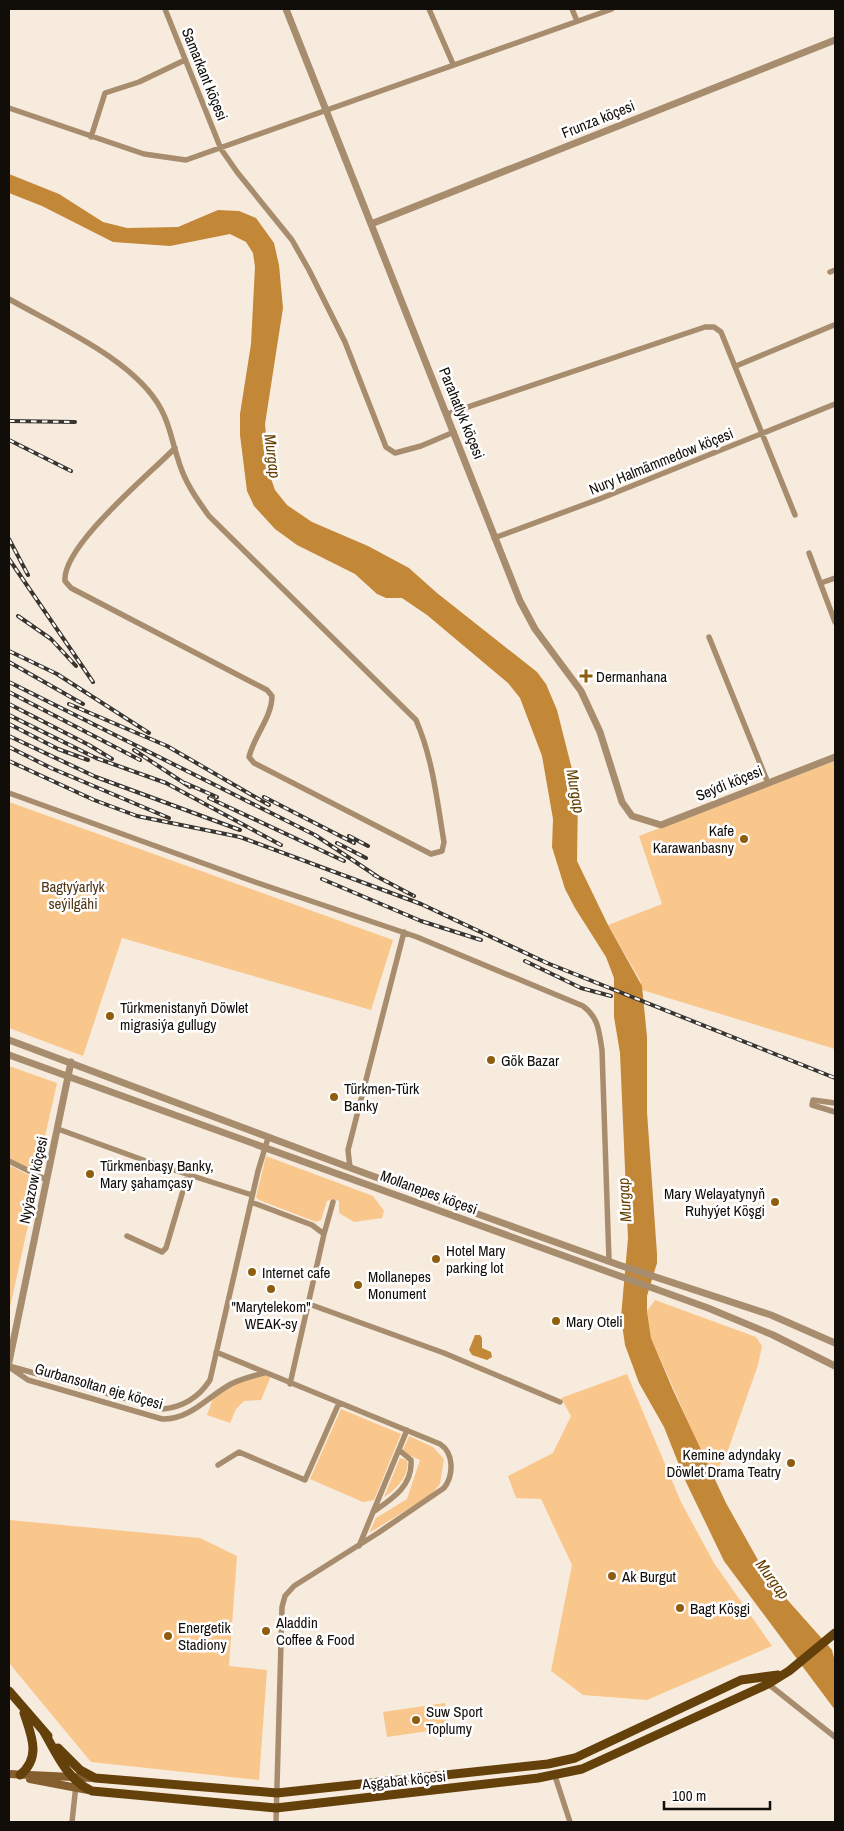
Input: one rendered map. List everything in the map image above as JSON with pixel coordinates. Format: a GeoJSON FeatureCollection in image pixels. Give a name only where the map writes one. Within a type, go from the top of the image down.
{"type":"FeatureCollection","features":[{"type":"Feature","properties":{"kind":"main road","name":"Aşgabat köçesi"},"geometry":{"type":"LineString","coordinates":[[9,1775],[74,1782],[92,1790],[276,1808],[555,1776],[582,1769],[768,1684],[786,1673],[832,1636]]}},
{"type":"Feature","properties":{"kind":"main road","name":"Aşgabat köçesi"},"geometry":{"type":"LineString","coordinates":[[9,1775],[74,1782],[95,1778],[277,1794],[548,1764],[575,1758],[741,1680],[786,1673]]}},
{"type":"Feature","properties":{"kind":"main road"},"geometry":{"type":"LineString","coordinates":[[9,1691],[75,1766],[95,1778]]}},
{"type":"Feature","properties":{"kind":"main road"},"geometry":{"type":"LineString","coordinates":[[20,1775],[30,1764],[34,1751],[34,1742],[22,1708]]}},
{"type":"Feature","properties":{"kind":"main road"},"geometry":{"type":"LineString","coordinates":[[44,1732],[74,1782]]}},
{"type":"Feature","properties":{"kind":"street","name":"Samarkant köçesi"},"geometry":{"type":"LineString","coordinates":[[165,9],[221,149],[237,172],[292,240],[309,270],[345,342],[386,447],[394,453],[421,446],[454,432]]}},
{"type":"Feature","properties":{"kind":"street","name":"Parahatlyk köçesi"},"geometry":{"type":"LineString","coordinates":[[286,9],[520,601],[535,629],[581,691],[600,732],[622,802],[632,816]]}},
{"type":"Feature","properties":{"kind":"street"},"geometry":{"type":"LineString","coordinates":[[429,9],[453,64]]}},
{"type":"Feature","properties":{"kind":"street"},"geometry":{"type":"LineString","coordinates":[[572,9],[577,21]]}},
{"type":"Feature","properties":{"kind":"street"},"geometry":{"type":"LineString","coordinates":[[9,108],[144,154],[186,160],[612,9]]}},
{"type":"Feature","properties":{"kind":"street","name":"Frunza köçesi"},"geometry":{"type":"LineString","coordinates":[[372,224],[835,40]]}},
{"type":"Feature","properties":{"kind":"street"},"geometry":{"type":"LineString","coordinates":[[91,137],[105,93],[139,82],[185,60]]}},
{"type":"Feature","properties":{"kind":"street"},"geometry":{"type":"LineString","coordinates":[[9,300],[107,355],[137,380],[160,407],[170,430],[189,487],[208,516],[416,720],[424,737],[431,767],[444,842],[442,851],[431,854],[254,763],[249,757],[251,748],[272,704],[272,696],[267,690],[72,588],[64,581],[64,572],[74,553],[93,528],[175,448]]}},
{"type":"Feature","properties":{"kind":"street"},"geometry":{"type":"LineString","coordinates":[[736,366],[834,325]]}},
{"type":"Feature","properties":{"kind":"street"},"geometry":{"type":"LineString","coordinates":[[447,414],[704,327],[714,327],[721,332],[736,366],[795,515]]}},
{"type":"Feature","properties":{"kind":"street","name":"Nury Halmämmedow köçesi"},"geometry":{"type":"LineString","coordinates":[[494,538],[602,498],[835,404]]}},
{"type":"Feature","properties":{"kind":"street"},"geometry":{"type":"LineString","coordinates":[[809,553],[835,622]]}},
{"type":"Feature","properties":{"kind":"street"},"geometry":{"type":"LineString","coordinates":[[821,583],[835,578]]}},
{"type":"Feature","properties":{"kind":"street"},"geometry":{"type":"LineString","coordinates":[[708,637],[768,783]]}},
{"type":"Feature","properties":{"kind":"street","name":"Seýdi köçesi"},"geometry":{"type":"LineString","coordinates":[[632,816],[661,824],[835,756]]}},
{"type":"Feature","properties":{"kind":"street"},"geometry":{"type":"LineString","coordinates":[[9,793],[255,882],[404,932],[583,1006],[597,1020],[602,1050],[609,1261]]}},
{"type":"Feature","properties":{"kind":"street"},"geometry":{"type":"LineString","coordinates":[[350,1168],[348,1150],[404,932]]}},
{"type":"Feature","properties":{"kind":"street","name":"Mollanepes köçesi"},"geometry":{"type":"LineString","coordinates":[[9,1040],[72,1062],[350,1168],[619,1265],[771,1315],[835,1343]]}},
{"type":"Feature","properties":{"kind":"street","name":"Mollanepes köçesi"},"geometry":{"type":"LineString","coordinates":[[9,1054],[615,1276],[708,1308],[773,1335],[835,1366]]}},
{"type":"Feature","properties":{"kind":"street","name":"Nyýazow köçesi"},"geometry":{"type":"LineString","coordinates":[[9,1365],[72,1062]]}},
{"type":"Feature","properties":{"kind":"street"},"geometry":{"type":"LineString","coordinates":[[835,1104],[818,1099],[813,1100],[812,1105],[835,1112]]}},
{"type":"Feature","properties":{"kind":"street"},"geometry":{"type":"LineString","coordinates":[[58,1129],[252,1195]]}},
{"type":"Feature","properties":{"kind":"street","name":"Gurbansoltan eje köçesi"},"geometry":{"type":"LineString","coordinates":[[9,1365],[163,1409],[177,1408],[204,1389],[210,1380],[250,1202],[268,1138]]}},
{"type":"Feature","properties":{"kind":"street"},"geometry":{"type":"LineString","coordinates":[[9,1161],[47,1180]]}},
{"type":"Feature","properties":{"kind":"street"},"geometry":{"type":"LineString","coordinates":[[127,1236],[162,1252],[166,1248],[188,1174]]}},
{"type":"Feature","properties":{"kind":"street"},"geometry":{"type":"LineString","coordinates":[[250,1202],[312,1225],[324,1234]]}},
{"type":"Feature","properties":{"kind":"street"},"geometry":{"type":"LineString","coordinates":[[290,1384],[333,1202]]}},
{"type":"Feature","properties":{"kind":"street"},"geometry":{"type":"LineString","coordinates":[[708,1308],[712,1296]]}},
{"type":"Feature","properties":{"kind":"street"},"geometry":{"type":"LineString","coordinates":[[309,1304],[444,1354],[560,1402]]}},
{"type":"Feature","properties":{"kind":"street"},"geometry":{"type":"LineString","coordinates":[[216,1352],[440,1444],[446,1450],[451,1462],[447,1484],[359,1546],[294,1586],[285,1596],[282,1607],[276,1822]]}},
{"type":"Feature","properties":{"kind":"street","name":"Gurbansoltan eje köçesi"},"geometry":{"type":"LineString","coordinates":[[9,1365],[28,1380],[162,1419],[175,1419],[186,1414],[229,1385],[264,1373]]}},
{"type":"Feature","properties":{"kind":"street"},"geometry":{"type":"LineString","coordinates":[[218,1465],[239,1452],[305,1480],[338,1403]]}},
{"type":"Feature","properties":{"kind":"street"},"geometry":{"type":"LineString","coordinates":[[359,1546],[407,1430]]}},
{"type":"Feature","properties":{"kind":"street"},"geometry":{"type":"LineString","coordinates":[[373,1512],[395,1497],[408,1480],[411,1471],[411,1460],[399,1450]]}},
{"type":"Feature","properties":{"kind":"street"},"geometry":{"type":"LineString","coordinates":[[759,1678],[835,1737]]}},
{"type":"Feature","properties":{"kind":"street"},"geometry":{"type":"LineString","coordinates":[[555,1776],[570,1822]]}},
{"type":"Feature","properties":{"kind":"street"},"geometry":{"type":"LineString","coordinates":[[72,1822],[74,1782]]}},
{"type":"Feature","properties":{"kind":"green space"},"geometry":{"type":"Polygon","coordinates":[[[835,761],[835,1049],[642,990],[640,980],[608,925],[662,904],[639,836],[835,761]]]}},
{"type":"Feature","properties":{"kind":"green space","name":"Bagtyýarlyk seýilgähi"},"geometry":{"type":"Polygon","coordinates":[[[9,802],[393,940],[371,1010],[122,938],[83,1056],[9,1028],[9,802]]]}},
{"type":"Feature","properties":{"kind":"green space"},"geometry":{"type":"Polygon","coordinates":[[[9,1066],[57,1083],[37,1172],[9,1158],[9,1066]]]}},
{"type":"Feature","properties":{"kind":"green space"},"geometry":{"type":"Polygon","coordinates":[[[266,1156],[373,1196],[384,1211],[382,1218],[354,1222],[339,1213],[339,1201],[333,1199],[327,1201],[321,1220],[316,1222],[259,1200],[256,1197],[266,1156]]]}},
{"type":"Feature","properties":{"kind":"green space"},"geometry":{"type":"Polygon","coordinates":[[[9,1165],[38,1180],[9,1312],[9,1165]]]}},
{"type":"Feature","properties":{"kind":"green space"},"geometry":{"type":"Polygon","coordinates":[[[655,1300],[756,1337],[762,1346],[758,1365],[728,1450],[713,1478],[651,1338],[647,1311],[655,1300]]]}},
{"type":"Feature","properties":{"kind":"green space"},"geometry":{"type":"Polygon","coordinates":[[[264,1373],[271,1376],[261,1400],[244,1401],[236,1409],[230,1423],[207,1415],[214,1395],[229,1385],[264,1373]]]}},
{"type":"Feature","properties":{"kind":"green space"},"geometry":{"type":"Polygon","coordinates":[[[627,1374],[681,1502],[714,1563],[772,1646],[647,1700],[583,1695],[551,1671],[572,1565],[541,1499],[516,1498],[508,1476],[553,1453],[571,1416],[561,1398],[627,1374]]]}},
{"type":"Feature","properties":{"kind":"green space"},"geometry":{"type":"Polygon","coordinates":[[[341,1409],[401,1434],[374,1500],[363,1502],[310,1479],[341,1409]]]}},
{"type":"Feature","properties":{"kind":"green space"},"geometry":{"type":"Polygon","coordinates":[[[409,1436],[433,1447],[444,1459],[440,1484],[431,1495],[369,1533],[376,1518],[407,1499],[420,1460],[402,1452],[409,1436]]]}},
{"type":"Feature","properties":{"kind":"green space"},"geometry":{"type":"Polygon","coordinates":[[[400,1458],[407,1460],[404,1476],[401,1482],[384,1497],[400,1458]]]}},
{"type":"Feature","properties":{"kind":"green space"},"geometry":{"type":"Polygon","coordinates":[[[9,1520],[200,1538],[237,1556],[229,1666],[267,1670],[259,1780],[91,1762],[9,1663],[9,1520]]]}},
{"type":"Feature","properties":{"kind":"green space","name":"Suw Sport Toplumy"},"geometry":{"type":"Polygon","coordinates":[[[445,1703],[449,1728],[387,1737],[383,1712],[445,1703]]]}},
{"type":"Feature","properties":{"kind":"water","name":"Murgap"},"geometry":{"type":"Polygon","coordinates":[[[9,174],[59,194],[103,222],[127,228],[178,227],[218,210],[239,211],[256,218],[274,243],[279,265],[283,308],[265,424],[269,473],[275,490],[287,505],[312,522],[368,546],[409,568],[437,593],[537,672],[546,684],[557,710],[578,793],[577,861],[608,925],[642,986],[647,1037],[647,1112],[657,1254],[657,1263],[647,1296],[651,1338],[726,1503],[768,1578],[832,1650],[835,1662],[835,1710],[724,1561],[685,1480],[664,1427],[639,1383],[625,1345],[621,1317],[628,1238],[620,1053],[614,1017],[614,978],[606,957],[565,889],[552,847],[553,819],[542,756],[520,698],[508,683],[427,615],[402,598],[386,598],[377,594],[355,574],[297,545],[275,529],[254,506],[247,491],[240,435],[240,414],[251,344],[255,267],[253,253],[246,242],[230,234],[170,246],[113,242],[42,206],[9,193],[9,174]]]}},
{"type":"Feature","properties":{"kind":"water"},"geometry":{"type":"Polygon","coordinates":[[[475,1335],[480,1335],[482,1338],[482,1348],[491,1352],[492,1357],[487,1360],[472,1355],[469,1350],[475,1335]]]}},
{"type":"Feature","properties":{"kind":"railway"},"geometry":{"type":"LineString","coordinates":[[9,421],[75,422]]}},
{"type":"Feature","properties":{"kind":"railway"},"geometry":{"type":"LineString","coordinates":[[9,440],[71,471]]}},
{"type":"Feature","properties":{"kind":"railway"},"geometry":{"type":"LineString","coordinates":[[9,539],[28,575]]}},
{"type":"Feature","properties":{"kind":"railway"},"geometry":{"type":"LineString","coordinates":[[9,559],[93,682]]}},
{"type":"Feature","properties":{"kind":"railway"},"geometry":{"type":"LineString","coordinates":[[18,616],[51,639],[76,666]]}},
{"type":"Feature","properties":{"kind":"railway"},"geometry":{"type":"LineString","coordinates":[[9,651],[57,674],[149,733]]}},
{"type":"Feature","properties":{"kind":"railway"},"geometry":{"type":"LineString","coordinates":[[9,662],[83,704]]}},
{"type":"Feature","properties":{"kind":"railway"},"geometry":{"type":"LineString","coordinates":[[9,682],[315,835],[378,877]]}},
{"type":"Feature","properties":{"kind":"railway"},"geometry":{"type":"LineString","coordinates":[[9,692],[140,760]]}},
{"type":"Feature","properties":{"kind":"railway"},"geometry":{"type":"LineString","coordinates":[[9,704],[89,745],[112,759]]}},
{"type":"Feature","properties":{"kind":"railway"},"geometry":{"type":"LineString","coordinates":[[69,704],[167,746],[269,805]]}},
{"type":"Feature","properties":{"kind":"railway"},"geometry":{"type":"LineString","coordinates":[[9,715],[96,758],[166,783],[281,845]]}},
{"type":"Feature","properties":{"kind":"railway"},"geometry":{"type":"LineString","coordinates":[[9,724],[58,749],[88,760]]}},
{"type":"Feature","properties":{"kind":"railway"},"geometry":{"type":"LineString","coordinates":[[9,736],[96,777],[240,830]]}},
{"type":"Feature","properties":{"kind":"railway"},"geometry":{"type":"LineString","coordinates":[[9,747],[51,768],[169,818]]}},
{"type":"Feature","properties":{"kind":"railway"},"geometry":{"type":"LineString","coordinates":[[134,750],[190,787]]}},
{"type":"Feature","properties":{"kind":"railway"},"geometry":{"type":"LineString","coordinates":[[9,761],[94,800],[137,816],[240,837],[421,904],[547,963],[835,1078]]}},
{"type":"Feature","properties":{"kind":"railway"},"geometry":{"type":"LineString","coordinates":[[185,783],[217,797]]}},
{"type":"Feature","properties":{"kind":"railway"},"geometry":{"type":"LineString","coordinates":[[264,797],[354,843]]}},
{"type":"Feature","properties":{"kind":"railway"},"geometry":{"type":"LineString","coordinates":[[209,798],[344,861]]}},
{"type":"Feature","properties":{"kind":"railway"},"geometry":{"type":"LineString","coordinates":[[349,836],[368,846]]}},
{"type":"Feature","properties":{"kind":"railway"},"geometry":{"type":"LineString","coordinates":[[337,843],[366,858]]}},
{"type":"Feature","properties":{"kind":"railway"},"geometry":{"type":"LineString","coordinates":[[374,875],[414,896]]}},
{"type":"Feature","properties":{"kind":"railway"},"geometry":{"type":"LineString","coordinates":[[322,879],[421,921],[481,940]]}},
{"type":"Feature","properties":{"kind":"railway"},"geometry":{"type":"LineString","coordinates":[[525,961],[581,988],[611,996]]}},
{"type":"Feature","properties":{"kind":"place","name":"Dermanhana"},"geometry":{"type":"Point","coordinates":[586,676]}},
{"type":"Feature","properties":{"kind":"place","name":"Kafe Karawanbasny"},"geometry":{"type":"Point","coordinates":[744,839]}},
{"type":"Feature","properties":{"kind":"place","name":"Türkmenistanyň Döwlet migrasiýa gullugy"},"geometry":{"type":"Point","coordinates":[110,1016]}},
{"type":"Feature","properties":{"kind":"place","name":"Gök Bazar"},"geometry":{"type":"Point","coordinates":[491,1060]}},
{"type":"Feature","properties":{"kind":"place","name":"Türkmen-Türk Banky"},"geometry":{"type":"Point","coordinates":[334,1097]}},
{"type":"Feature","properties":{"kind":"place","name":"Türkmenbaşy Banky, Mary şahamçasy"},"geometry":{"type":"Point","coordinates":[90,1174]}},
{"type":"Feature","properties":{"kind":"place","name":"Mary Welayatynyň Ruhyýet Köşgi"},"geometry":{"type":"Point","coordinates":[775,1202]}},
{"type":"Feature","properties":{"kind":"place","name":"Hotel Mary parking lot"},"geometry":{"type":"Point","coordinates":[436,1259]}},
{"type":"Feature","properties":{"kind":"place","name":"Internet cafe"},"geometry":{"type":"Point","coordinates":[252,1272]}},
{"type":"Feature","properties":{"kind":"place","name":"Mollanepes Monument"},"geometry":{"type":"Point","coordinates":[358,1285]}},
{"type":"Feature","properties":{"kind":"place","name":"\"Marytelekom\" WEAK-sy"},"geometry":{"type":"Point","coordinates":[271,1289]}},
{"type":"Feature","properties":{"kind":"place","name":"Mary Oteli"},"geometry":{"type":"Point","coordinates":[556,1321]}},
{"type":"Feature","properties":{"kind":"place","name":"Kemine adyndaky Döwlet Drama Teatry"},"geometry":{"type":"Point","coordinates":[791,1463]}},
{"type":"Feature","properties":{"kind":"place","name":"Ak Burgut"},"geometry":{"type":"Point","coordinates":[612,1576]}},
{"type":"Feature","properties":{"kind":"place","name":"Bagt Köşgi"},"geometry":{"type":"Point","coordinates":[680,1608]}},
{"type":"Feature","properties":{"kind":"place","name":"Aladdin Coffee & Food"},"geometry":{"type":"Point","coordinates":[266,1631]}},
{"type":"Feature","properties":{"kind":"place","name":"Energetik Stadiony"},"geometry":{"type":"Point","coordinates":[168,1636]}},
{"type":"Feature","properties":{"kind":"place","name":"Suw Sport Toplumy"},"geometry":{"type":"Point","coordinates":[416,1720]}}]}
